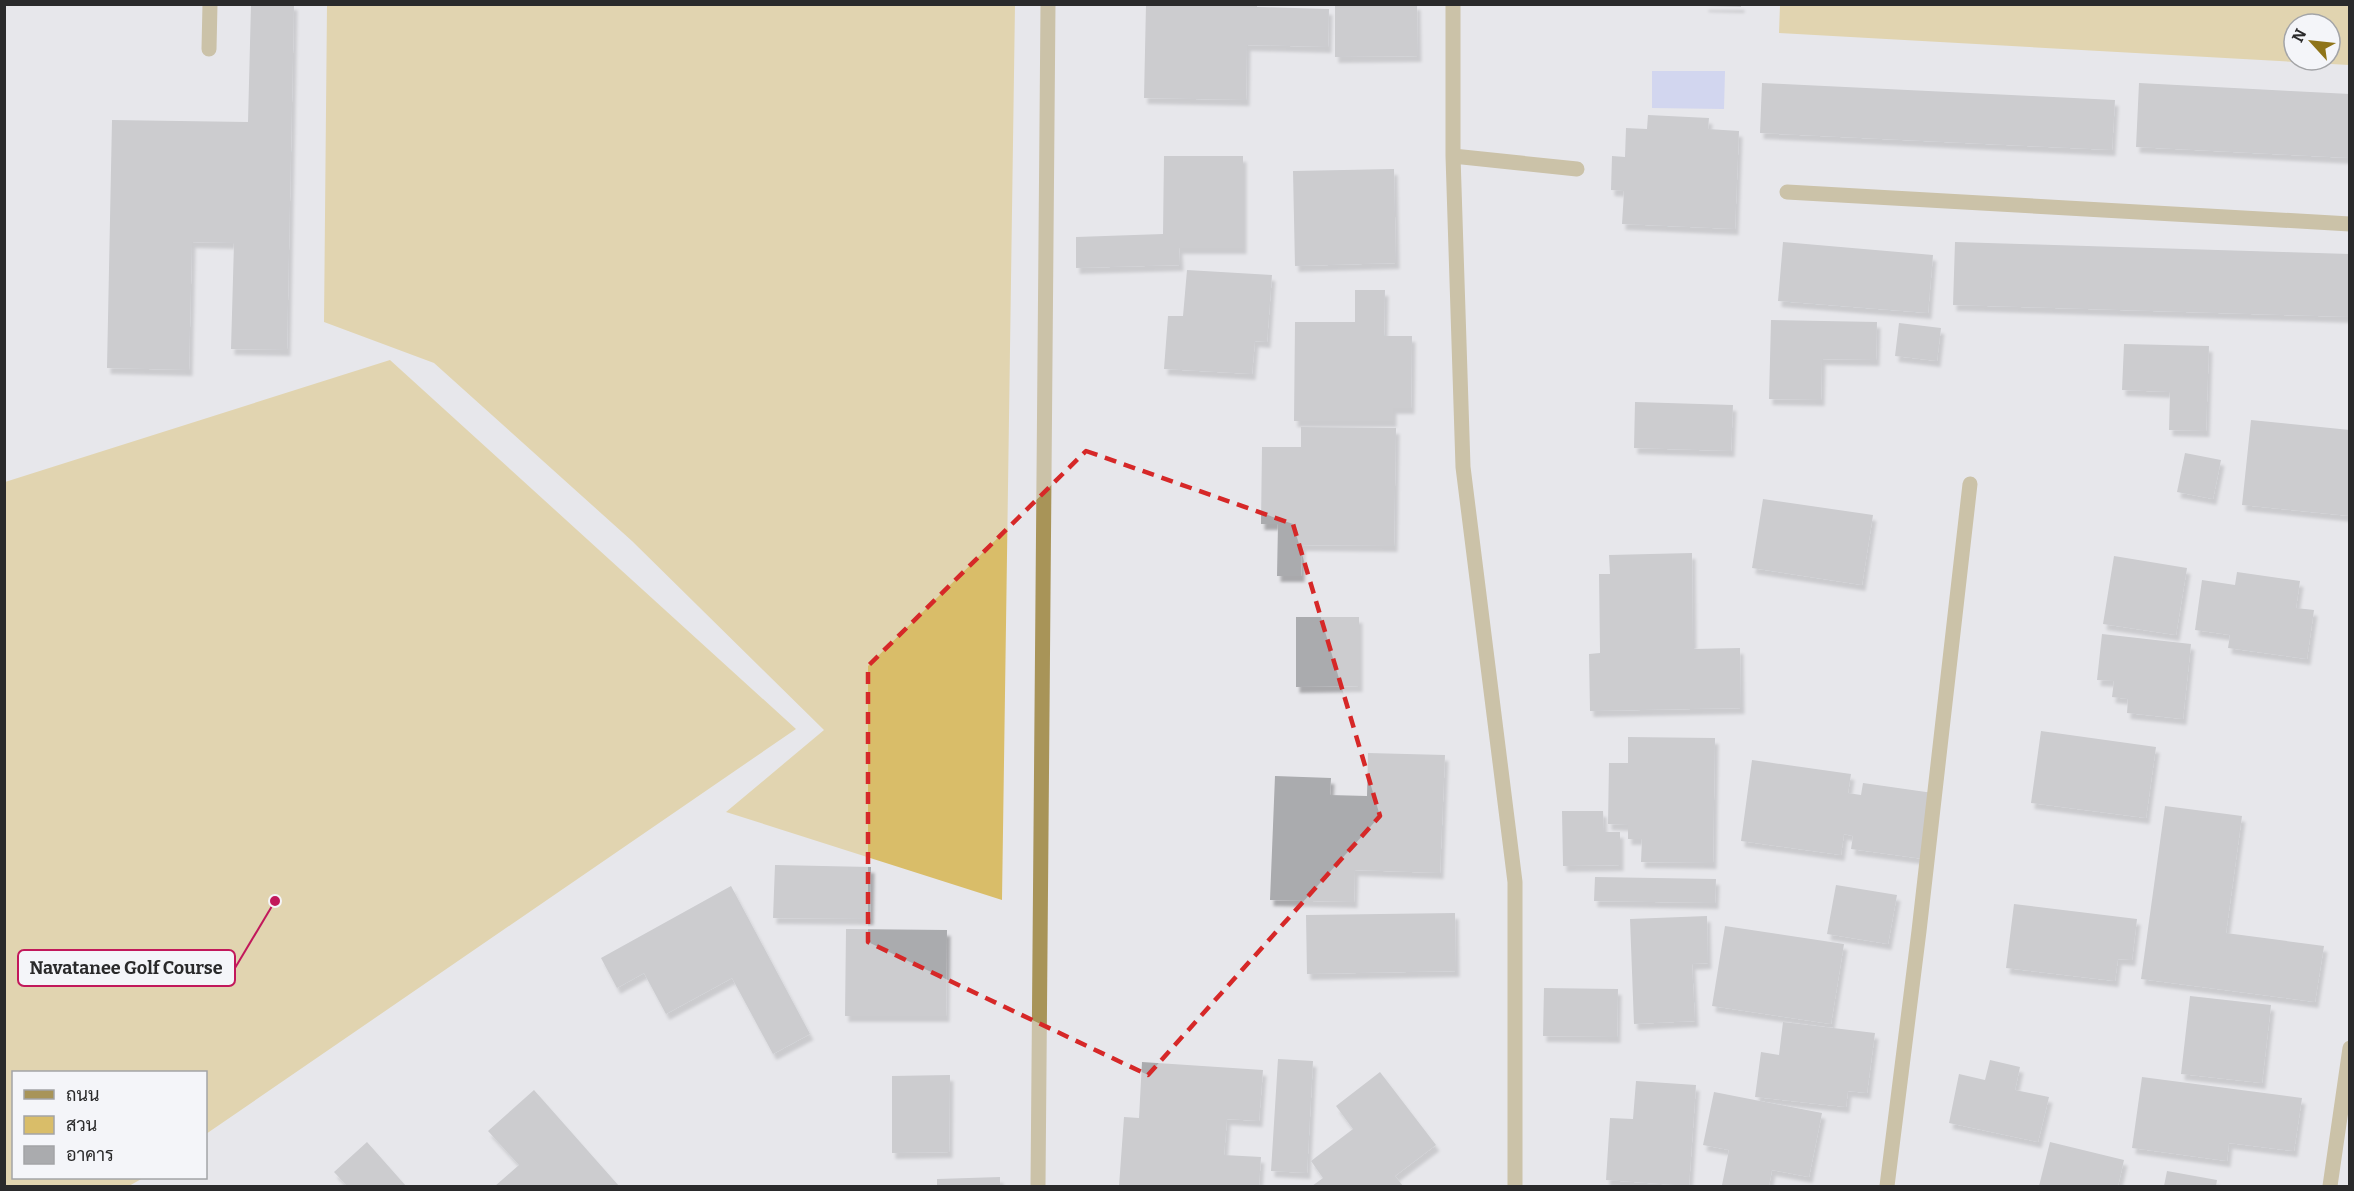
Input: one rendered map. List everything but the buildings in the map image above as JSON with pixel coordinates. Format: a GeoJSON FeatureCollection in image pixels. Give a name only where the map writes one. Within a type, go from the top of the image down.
{"type":"FeatureCollection","features":[{"type":"Feature","properties":{"kind":"street"},"geometry":{"type":"LineString","coordinates":[[209,49],[210,4]]}},
{"type":"Feature","properties":{"kind":"street"},"geometry":{"type":"LineString","coordinates":[[1038,1186],[1048,4]]}},
{"type":"Feature","properties":{"kind":"street"},"geometry":{"type":"LineString","coordinates":[[1453,4],[1453,156],[1463,466],[1515,882],[1515,1186]]}},
{"type":"Feature","properties":{"kind":"street"},"geometry":{"type":"LineString","coordinates":[[1453,156],[1577,169]]}},
{"type":"Feature","properties":{"kind":"street"},"geometry":{"type":"LineString","coordinates":[[1787,192],[2349,224]]}},
{"type":"Feature","properties":{"kind":"street"},"geometry":{"type":"LineString","coordinates":[[1887,1186],[1919,931],[1970,484]]}},
{"type":"Feature","properties":{"kind":"street"},"geometry":{"type":"LineString","coordinates":[[2330,1186],[2349,1048]]}},
{"type":"Feature","properties":{"kind":"highlighted area"},"geometry":{"type":"Polygon","coordinates":[[[1086,451],[1293,524],[1380,816],[1148,1075],[868,942],[868,666],[1086,451]]]}},
{"type":"Feature","properties":{"kind":"green space"},"geometry":{"type":"Polygon","coordinates":[[[327,5],[1015,5],[1002,900],[726,812],[824,730],[632,541],[434,363],[324,322],[327,5]]]}},
{"type":"Feature","properties":{"kind":"green space"},"geometry":{"type":"Polygon","coordinates":[[[1780,5],[2349,5],[2349,65],[2342,65],[2342,12],[2282,12],[2282,61],[1779,33],[1780,5]]]}},
{"type":"Feature","properties":{"kind":"green space"},"geometry":{"type":"Polygon","coordinates":[[[390,360],[796,729],[207,1133],[207,1071],[12,1071],[12,1179],[141,1179],[129,1186],[5,1186],[5,482],[390,360]]]}},
{"type":"Feature","properties":{"kind":"water"},"geometry":{"type":"Polygon","coordinates":[[[1652,71],[1725,71],[1724,109],[1652,108],[1652,71]]]}},
{"type":"Feature","properties":{"kind":"place","name":"Navatanee Golf Course"},"geometry":{"type":"Point","coordinates":[275,901]}}]}
